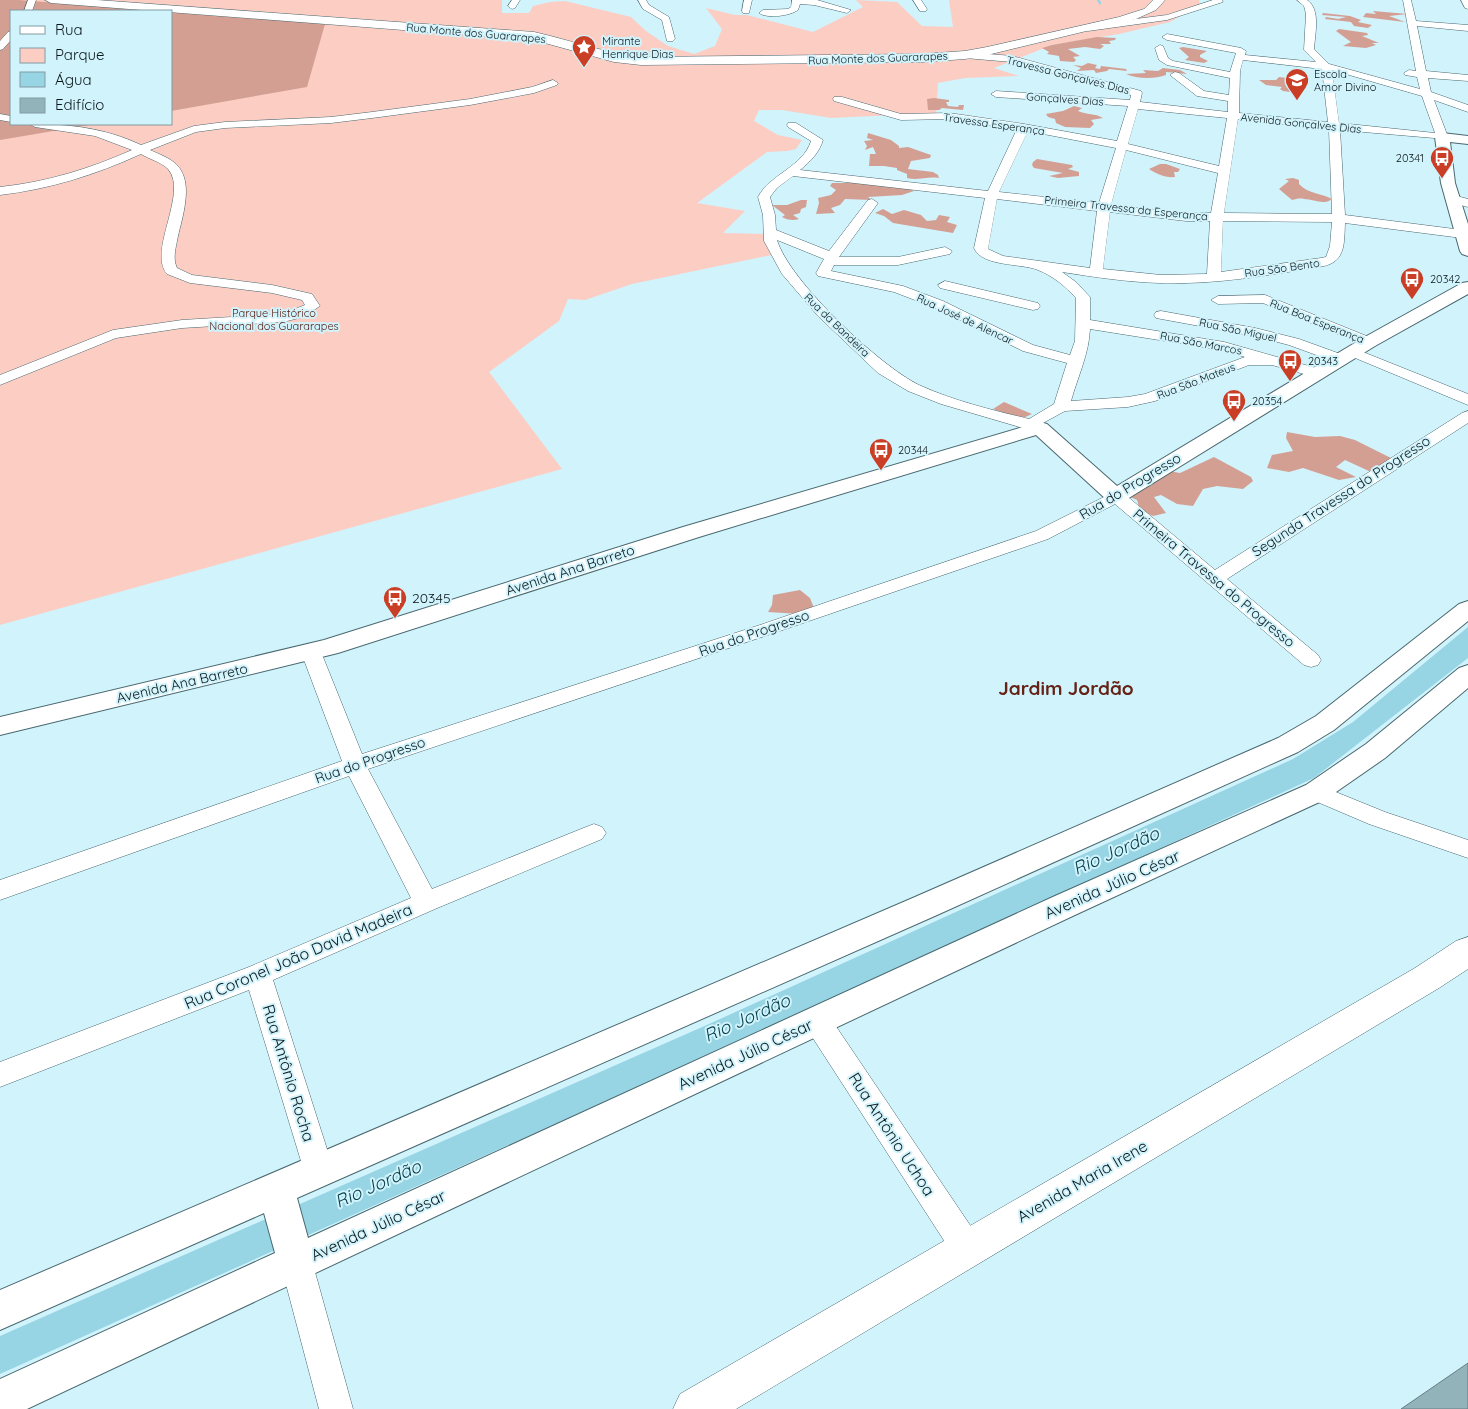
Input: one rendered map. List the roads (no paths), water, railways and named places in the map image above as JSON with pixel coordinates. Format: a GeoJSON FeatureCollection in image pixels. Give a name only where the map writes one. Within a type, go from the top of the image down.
{"type":"FeatureCollection","features":[{"type":"Feature","properties":{"kind":"main road","name":"Rua Monte dos Guararapes"},"geometry":{"type":"LineString","coordinates":[[51,0],[534,36],[558,41],[614,58],[641,61],[922,58],[965,55],[1088,28],[1140,14],[1155,7],[1159,0]]}},
{"type":"Feature","properties":{"kind":"main road","name":"Avenida Maria Irene"},"geometry":{"type":"LineString","coordinates":[[695,1409],[1427,978],[1468,951]]}},
{"type":"Feature","properties":{"kind":"street"},"geometry":{"type":"LineString","coordinates":[[642,0],[646,7],[666,19],[670,38]]}},
{"type":"Feature","properties":{"kind":"street"},"geometry":{"type":"LineString","coordinates":[[746,11],[748,0]]}},
{"type":"Feature","properties":{"kind":"street"},"geometry":{"type":"LineString","coordinates":[[917,0],[923,9]]}},
{"type":"Feature","properties":{"kind":"street"},"geometry":{"type":"LineString","coordinates":[[1088,28],[1168,18],[1187,13],[1204,4],[1219,2],[1217,0]]}},
{"type":"Feature","properties":{"kind":"street"},"geometry":{"type":"LineString","coordinates":[[1293,0],[1306,2],[1311,22],[1309,50],[1330,66],[1468,104]]}},
{"type":"Feature","properties":{"kind":"street"},"geometry":{"type":"LineString","coordinates":[[1407,0],[1426,91],[1442,137],[1448,183],[1461,201],[1462,234],[1468,252]]}},
{"type":"Feature","properties":{"kind":"street"},"geometry":{"type":"LineString","coordinates":[[1465,0],[1468,6]]}},
{"type":"Feature","properties":{"kind":"street"},"geometry":{"type":"LineString","coordinates":[[763,12],[790,12],[795,8],[796,1],[814,2],[847,10]]}},
{"type":"Feature","properties":{"kind":"street"},"geometry":{"type":"LineString","coordinates":[[1412,23],[1468,28]]}},
{"type":"Feature","properties":{"kind":"street"},"geometry":{"type":"LineString","coordinates":[[0,48],[10,35]]}},
{"type":"Feature","properties":{"kind":"street"},"geometry":{"type":"LineString","coordinates":[[1167,37],[1240,56]]}},
{"type":"Feature","properties":{"kind":"street"},"geometry":{"type":"LineString","coordinates":[[998,48],[1008,54],[1011,59]]}},
{"type":"Feature","properties":{"kind":"street"},"geometry":{"type":"LineString","coordinates":[[1165,50],[1164,60],[1170,63],[1235,76]]}},
{"type":"Feature","properties":{"kind":"street","name":"Travessa Gonçalves Dias"},"geometry":{"type":"LineString","coordinates":[[965,55],[1011,59],[1082,80],[1136,93],[1104,207],[1096,272]]}},
{"type":"Feature","properties":{"kind":"street"},"geometry":{"type":"LineString","coordinates":[[1211,56],[1240,56],[1383,70]]}},
{"type":"Feature","properties":{"kind":"street"},"geometry":{"type":"LineString","coordinates":[[1214,277],[1217,217],[1233,116],[1235,76],[1240,56]]}},
{"type":"Feature","properties":{"kind":"street","name":"Rua São Bento"},"geometry":{"type":"LineString","coordinates":[[1029,263],[1142,278],[1214,277],[1315,264],[1332,259],[1338,240],[1338,218],[1330,66]]}},
{"type":"Feature","properties":{"kind":"street"},"geometry":{"type":"LineString","coordinates":[[1403,72],[1468,78]]}},
{"type":"Feature","properties":{"kind":"street"},"geometry":{"type":"LineString","coordinates":[[1176,74],[1201,94],[1235,99]]}},
{"type":"Feature","properties":{"kind":"street"},"geometry":{"type":"LineString","coordinates":[[1061,83],[1082,80]]}},
{"type":"Feature","properties":{"kind":"street"},"geometry":{"type":"LineString","coordinates":[[0,191],[34,187],[80,175],[112,163],[140,149],[194,129],[225,125],[332,120],[372,116],[470,102],[534,90],[553,83]]}},
{"type":"Feature","properties":{"kind":"street","name":"Gonçalves Dias"},"geometry":{"type":"LineString","coordinates":[[999,91],[1134,104]]}},
{"type":"Feature","properties":{"kind":"street"},"geometry":{"type":"LineString","coordinates":[[1426,91],[1468,109]]}},
{"type":"Feature","properties":{"kind":"street","name":"Travessa Esperança"},"geometry":{"type":"LineString","coordinates":[[838,99],[901,117],[949,116],[1024,127],[1120,145],[1224,171]]}},
{"type":"Feature","properties":{"kind":"street","name":"Avenida Gonçalves Dias"},"geometry":{"type":"LineString","coordinates":[[1134,104],[1468,140]]}},
{"type":"Feature","properties":{"kind":"street"},"geometry":{"type":"LineString","coordinates":[[0,380],[113,334],[182,324],[283,318],[298,314],[313,306],[307,296],[190,279],[169,268],[167,253],[173,235],[179,180],[174,169],[140,149],[118,139],[95,132],[42,125]]}},
{"type":"Feature","properties":{"kind":"street","name":"Rua da Bandeira"},"geometry":{"type":"LineString","coordinates":[[792,125],[817,140],[815,150],[764,195],[769,214],[769,232],[773,246],[820,275],[846,335],[896,379],[956,404],[1036,426]]}},
{"type":"Feature","properties":{"kind":"street"},"geometry":{"type":"LineString","coordinates":[[1024,127],[992,195],[982,251],[994,258],[1029,263],[1064,278],[1083,297],[1082,341],[1061,406]]}},
{"type":"Feature","properties":{"kind":"street","name":"Primeira Travessa da Esperança"},"geometry":{"type":"LineString","coordinates":[[791,172],[1186,217],[1338,218],[1462,234]]}},
{"type":"Feature","properties":{"kind":"street"},"geometry":{"type":"LineString","coordinates":[[820,275],[872,203]]}},
{"type":"Feature","properties":{"kind":"street"},"geometry":{"type":"LineString","coordinates":[[769,232],[820,275]]}},
{"type":"Feature","properties":{"kind":"street"},"geometry":{"type":"LineString","coordinates":[[820,275],[945,251]]}},
{"type":"Feature","properties":{"kind":"street","name":"Rua José de Alencar"},"geometry":{"type":"LineString","coordinates":[[820,275],[898,289],[927,299],[1028,348],[1077,361]]}},
{"type":"Feature","properties":{"kind":"street"},"geometry":{"type":"LineString","coordinates":[[945,285],[1033,306]]}},
{"type":"Feature","properties":{"kind":"street","name":"Rua do Progresso"},"geometry":{"type":"LineString","coordinates":[[0,890],[355,765],[767,629],[1042,535],[1072,521],[1116,496],[1369,342],[1468,288]]}},
{"type":"Feature","properties":{"kind":"street","name":"Rua Boa Esperança"},"geometry":{"type":"LineString","coordinates":[[1218,300],[1265,299],[1369,342]]}},
{"type":"Feature","properties":{"kind":"street"},"geometry":{"type":"LineString","coordinates":[[977,322],[1008,300]]}},
{"type":"Feature","properties":{"kind":"street","name":"Rua São Miguel"},"geometry":{"type":"LineString","coordinates":[[1161,315],[1256,332],[1347,356],[1468,400]]}},
{"type":"Feature","properties":{"kind":"street","name":"Rua São Marcos"},"geometry":{"type":"LineString","coordinates":[[1082,324],[1224,346],[1318,373]]}},
{"type":"Feature","properties":{"kind":"street","name":"Rua São Mateus"},"geometry":{"type":"LineString","coordinates":[[1036,426],[1061,406],[1128,402],[1149,398],[1247,361],[1275,360]]}},
{"type":"Feature","properties":{"kind":"street","name":"Segunda Travessa do Progresso"},"geometry":{"type":"LineString","coordinates":[[1215,578],[1468,416]]}},
{"type":"Feature","properties":{"kind":"street"},"geometry":{"type":"LineString","coordinates":[[1036,426],[1116,496]]}},
{"type":"Feature","properties":{"kind":"street","name":"Avenida Ana Barreto"},"geometry":{"type":"LineString","coordinates":[[0,726],[311,652],[690,532],[1036,426]]}},
{"type":"Feature","properties":{"kind":"street","name":"Primeira Travessa do Progresso"},"geometry":{"type":"LineString","coordinates":[[1116,496],[1311,660]]}},
{"type":"Feature","properties":{"kind":"street"},"geometry":{"type":"LineString","coordinates":[[0,1310],[277,1192],[319,1171],[926,906],[1288,745],[1325,723],[1468,609]]}},
{"type":"Feature","properties":{"kind":"street"},"geometry":{"type":"LineString","coordinates":[[311,652],[355,765],[426,902]]}},
{"type":"Feature","properties":{"kind":"street","name":"Avenida Júlio César"},"geometry":{"type":"LineString","coordinates":[[8,1401],[296,1258],[1316,792],[1396,736],[1468,674]]}},
{"type":"Feature","properties":{"kind":"street"},"geometry":{"type":"LineString","coordinates":[[1316,792],[1377,818],[1468,849]]}},
{"type":"Feature","properties":{"kind":"street","name":"Rua Coronel João David Madeira"},"geometry":{"type":"LineString","coordinates":[[0,1075],[258,975],[426,902],[594,833]]}},
{"type":"Feature","properties":{"kind":"street","name":"Rua Antônio Rocha"},"geometry":{"type":"LineString","coordinates":[[258,975],[319,1171]]}},
{"type":"Feature","properties":{"kind":"street","name":"Rua Antônio Uchoa"},"geometry":{"type":"LineString","coordinates":[[818,1021],[967,1248]]}},
{"type":"Feature","properties":{"kind":"street"},"geometry":{"type":"LineString","coordinates":[[277,1192],[336,1409]]}},
{"type":"Feature","properties":{"kind":"water","name":"Rio Jordão"},"geometry":{"type":"Polygon","coordinates":[[[1468,627],[1468,658],[1314,778],[735,1043],[0,1374],[0,1336],[709,1024],[1293,759],[1353,722],[1468,627]]]}},
{"type":"Feature","properties":{"kind":"place","name":"Mirante Henrique Dias"},"geometry":{"type":"Point","coordinates":[584,68]}},
{"type":"Feature","properties":{"kind":"place","name":"Escola Amor Divino"},"geometry":{"type":"Point","coordinates":[1297,101]}},
{"type":"Feature","properties":{"kind":"place","name":"20341"},"geometry":{"type":"Point","coordinates":[1442,179]}},
{"type":"Feature","properties":{"kind":"place","name":"20342"},"geometry":{"type":"Point","coordinates":[1412,300]}},
{"type":"Feature","properties":{"kind":"place","name":"20343"},"geometry":{"type":"Point","coordinates":[1290,382]}},
{"type":"Feature","properties":{"kind":"place","name":"20354"},"geometry":{"type":"Point","coordinates":[1234,422]}},
{"type":"Feature","properties":{"kind":"place","name":"20344"},"geometry":{"type":"Point","coordinates":[881,471]}},
{"type":"Feature","properties":{"kind":"place","name":"20345"},"geometry":{"type":"Point","coordinates":[395,619]}},
{"type":"Feature","properties":{"kind":"district","name":"Jardim Jordão"},"geometry":{"type":"Point","coordinates":[1066,688]}},
{"type":"Feature","properties":{"kind":"park label","name":"Parque Histórico Nacional dos Guararapes"},"geometry":{"type":"Point","coordinates":[274,319]}}]}
